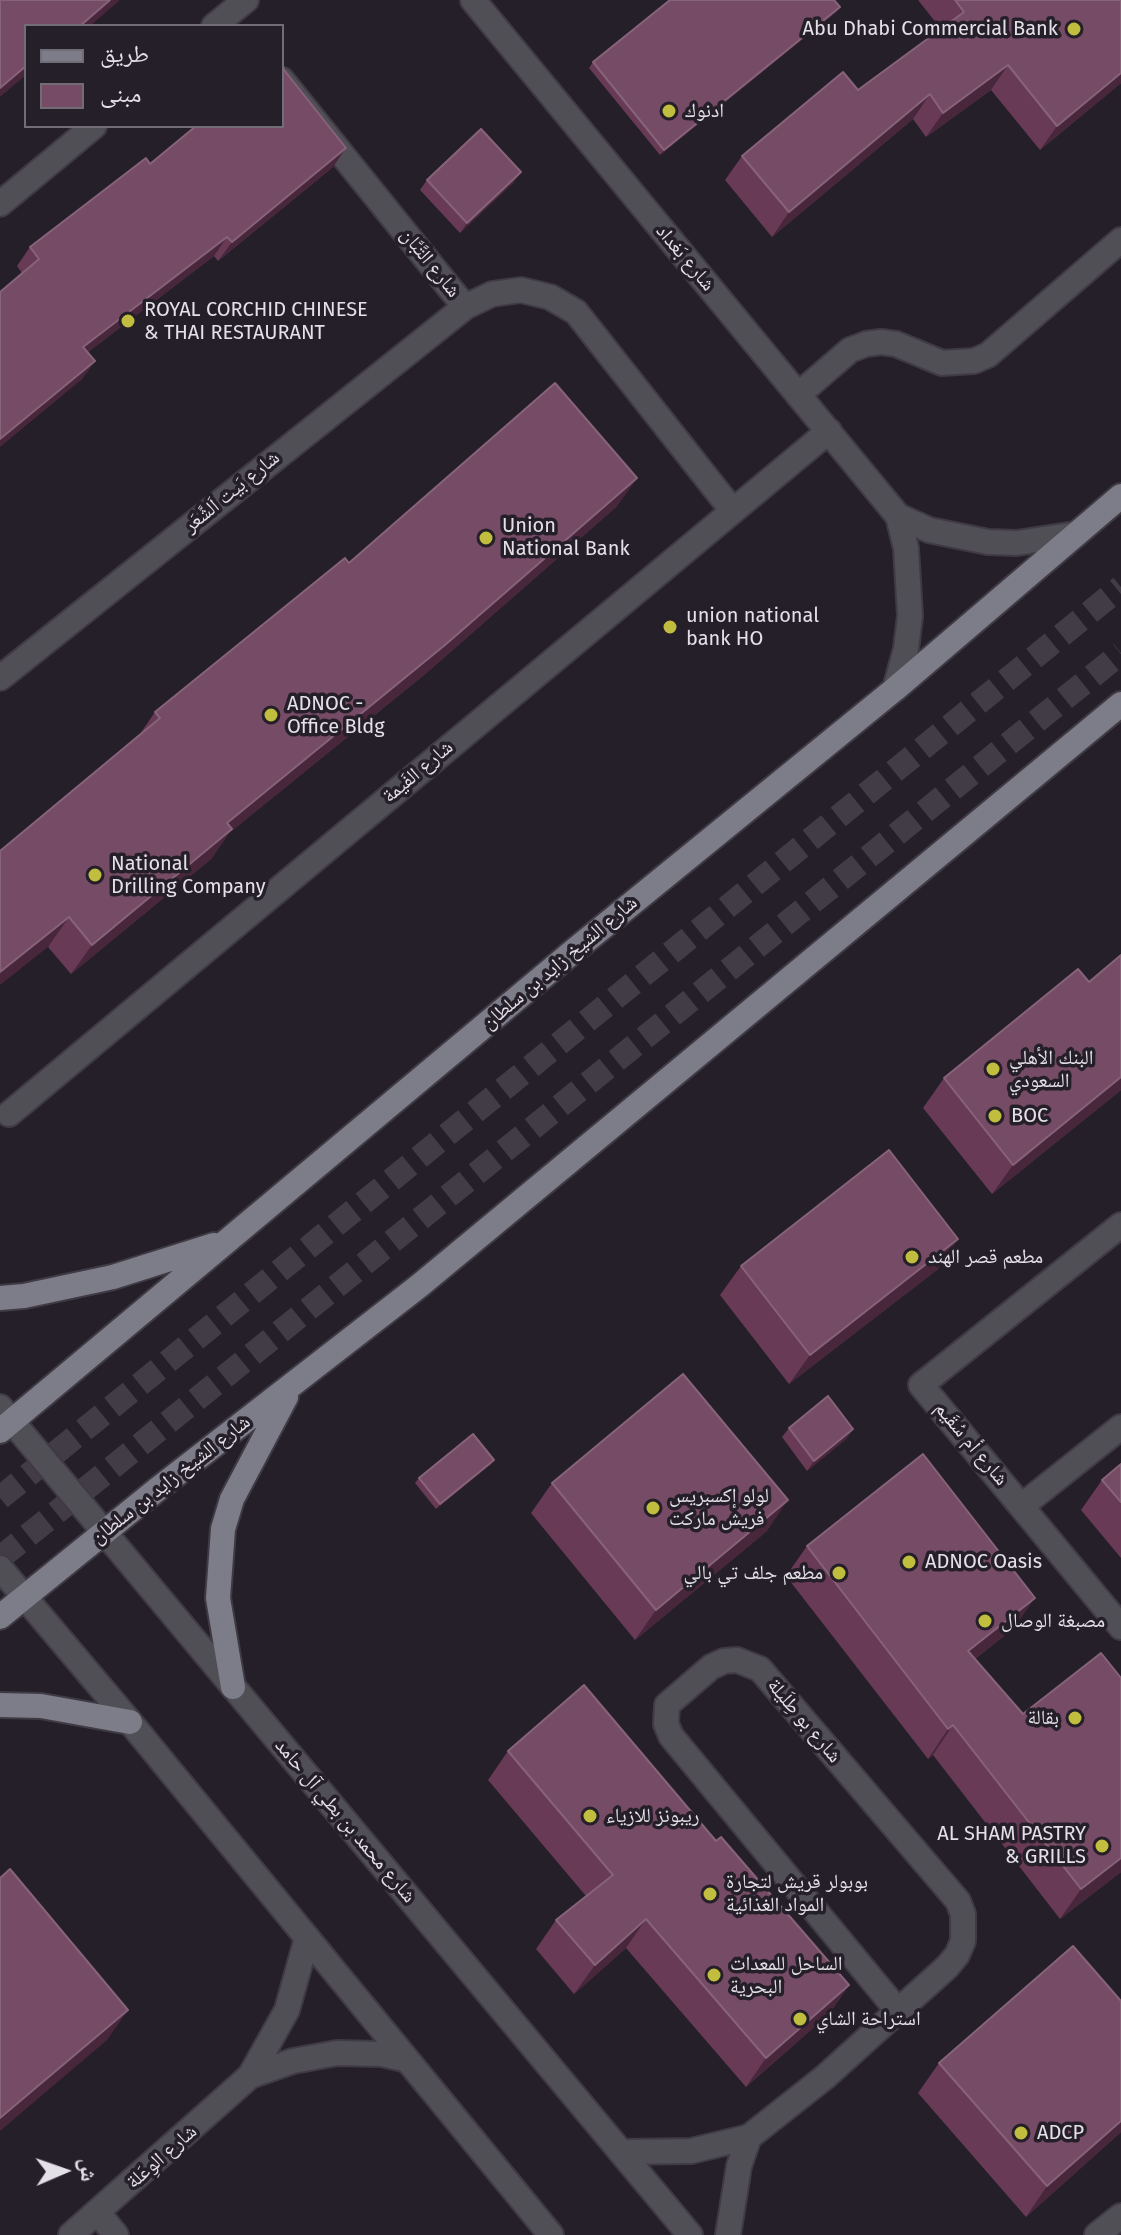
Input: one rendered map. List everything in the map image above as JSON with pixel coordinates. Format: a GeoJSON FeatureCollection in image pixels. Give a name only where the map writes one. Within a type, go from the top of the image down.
{"type":"FeatureCollection","features":[{"type":"Feature","properties":{"kind":"main road","name":"شارع الشيخ زايد بن سلطان"},"geometry":{"type":"LineString","coordinates":[[4,1420],[895,689],[1121,496]]}},
{"type":"Feature","properties":{"kind":"main road","name":"شارع الشيخ زايد بن سلطان"},"geometry":{"type":"LineString","coordinates":[[0,1617],[431,1276],[1121,704]]}},
{"type":"Feature","properties":{"kind":"main road"},"geometry":{"type":"LineString","coordinates":[[0,1298],[24,1296],[113,1277],[224,1242]]}},
{"type":"Feature","properties":{"kind":"main road"},"geometry":{"type":"LineString","coordinates":[[233,1687],[218,1598],[223,1529],[232,1499],[291,1388]]}},
{"type":"Feature","properties":{"kind":"main road"},"geometry":{"type":"LineString","coordinates":[[0,1705],[41,1706],[130,1722]]}},
{"type":"Feature","properties":{"kind":"street","name":"شارع بَغداد"},"geometry":{"type":"LineString","coordinates":[[473,0],[898,516],[906,548],[910,616],[906,649],[895,689]]}},
{"type":"Feature","properties":{"kind":"street","name":"شارع التَّبَّان"},"geometry":{"type":"LineString","coordinates":[[284,82],[465,307],[492,294],[521,290],[550,297],[576,312],[732,510]]}},
{"type":"Feature","properties":{"kind":"street"},"geometry":{"type":"LineString","coordinates":[[0,204],[92,128]]}},
{"type":"Feature","properties":{"kind":"street"},"geometry":{"type":"LineString","coordinates":[[798,395],[850,350],[866,344],[896,344],[942,363],[974,361],[988,355],[1121,240]]}},
{"type":"Feature","properties":{"kind":"street","name":"شارع بَيت اَلشَّعَر"},"geometry":{"type":"LineString","coordinates":[[0,678],[465,307]]}},
{"type":"Feature","properties":{"kind":"street","name":"شارع الفَيمة"},"geometry":{"type":"LineString","coordinates":[[9,1114],[829,431]]}},
{"type":"Feature","properties":{"kind":"street","name":"شارع بَغداد"},"geometry":{"type":"LineString","coordinates":[[898,516],[929,530],[988,542],[1017,543],[1076,534]]}},
{"type":"Feature","properties":{"kind":"street","name":"شارع أم سُقَيم"},"geometry":{"type":"LineString","coordinates":[[1121,1225],[921,1385],[1121,1627]]}},
{"type":"Feature","properties":{"kind":"street","name":"شارع محمد بن بطي آل حامد"},"geometry":{"type":"LineString","coordinates":[[4,1420],[104,1532],[690,2235]]}},
{"type":"Feature","properties":{"kind":"street"},"geometry":{"type":"LineString","coordinates":[[1023,1505],[1121,1427]]}},
{"type":"Feature","properties":{"kind":"street"},"geometry":{"type":"LineString","coordinates":[[0,1568],[551,2235]]}},
{"type":"Feature","properties":{"kind":"street","name":"شارع بو طِلَيلة"},"geometry":{"type":"LineString","coordinates":[[621,2152],[691,2151],[749,2137],[825,2077],[898,2011],[957,1955],[963,1941],[965,1928],[958,1901],[760,1669],[737,1660],[724,1661],[711,1667],[667,1705],[666,1724],[671,1736],[898,2011]]}},
{"type":"Feature","properties":{"kind":"street","name":"شارع الوِعَلة"},"geometry":{"type":"LineString","coordinates":[[71,2235],[250,2076],[287,2010],[307,1938]]}},
{"type":"Feature","properties":{"kind":"street","name":"شارع الوِعَلة"},"geometry":{"type":"LineString","coordinates":[[250,2076],[293,2061],[326,2054],[359,2053],[404,2059]]}},
{"type":"Feature","properties":{"kind":"street"},"geometry":{"type":"LineString","coordinates":[[728,2235],[739,2166],[749,2137]]}},
{"type":"Feature","properties":{"kind":"street"},"geometry":{"type":"LineString","coordinates":[[98,2213],[116,2235]]}},
{"type":"Feature","properties":{"kind":"street"},"geometry":{"type":"LineString","coordinates":[[1097,2235],[1121,2216]]}},
{"type":"Feature","properties":{"kind":"building"},"geometry":{"type":"Polygon","coordinates":[[[0,0],[110,0],[82,24],[24,24],[24,68],[0,88],[0,0]]]}},
{"type":"Feature","properties":{"kind":"building","name":"ادنوك"},"geometry":{"type":"Polygon","coordinates":[[[670,0],[834,0],[840,7],[664,150],[593,62],[670,0]]]}},
{"type":"Feature","properties":{"kind":"building"},"geometry":{"type":"Polygon","coordinates":[[[955,0],[1121,0],[1121,73],[1057,126],[1008,65],[943,113],[930,94],[789,212],[742,156],[843,72],[858,90],[964,12],[955,0]]]}},
{"type":"Feature","properties":{"kind":"building"},"geometry":{"type":"Polygon","coordinates":[[[284,70],[346,148],[232,242],[227,237],[83,347],[95,361],[0,439],[0,292],[39,259],[30,247],[146,158],[150,164],[194,128],[284,128],[284,70]]]}},
{"type":"Feature","properties":{"kind":"building"},"geometry":{"type":"Polygon","coordinates":[[[481,129],[521,172],[467,223],[427,180],[481,129]]]}},
{"type":"Feature","properties":{"kind":"building"},"geometry":{"type":"Polygon","coordinates":[[[555,383],[637,478],[445,645],[227,823],[232,829],[92,945],[69,917],[0,972],[0,851],[160,718],[155,712],[345,558],[349,563],[555,383]]]}},
{"type":"Feature","properties":{"kind":"building"},"geometry":{"type":"Polygon","coordinates":[[[1121,955],[1121,1077],[1013,1165],[944,1078],[1078,969],[1089,982],[1121,955]]]}},
{"type":"Feature","properties":{"kind":"building"},"geometry":{"type":"Polygon","coordinates":[[[889,1150],[958,1239],[810,1355],[741,1266],[889,1150]]]}},
{"type":"Feature","properties":{"kind":"building"},"geometry":{"type":"Polygon","coordinates":[[[683,1374],[788,1500],[656,1610],[552,1483],[683,1374]]]}},
{"type":"Feature","properties":{"kind":"building"},"geometry":{"type":"Polygon","coordinates":[[[828,1396],[853,1429],[814,1461],[789,1428],[828,1396]]]}},
{"type":"Feature","properties":{"kind":"building"},"geometry":{"type":"Polygon","coordinates":[[[473,1434],[494,1460],[440,1504],[419,1478],[473,1434]]]}},
{"type":"Feature","properties":{"kind":"building"},"geometry":{"type":"Polygon","coordinates":[[[923,1454],[1035,1598],[968,1651],[1023,1714],[1101,1653],[1121,1678],[1121,1858],[1081,1889],[953,1725],[948,1729],[807,1546],[923,1454]]]}},
{"type":"Feature","properties":{"kind":"building"},"geometry":{"type":"Polygon","coordinates":[[[1121,1464],[1121,1502],[1102,1480],[1121,1464]]]}},
{"type":"Feature","properties":{"kind":"building"},"geometry":{"type":"Polygon","coordinates":[[[584,1685],[716,1841],[721,1837],[849,1985],[766,2058],[646,1919],[595,1965],[556,1920],[613,1875],[508,1751],[584,1685]]]}},
{"type":"Feature","properties":{"kind":"building"},"geometry":{"type":"Polygon","coordinates":[[[10,1869],[128,2010],[0,2118],[0,1878],[10,1869]]]}},
{"type":"Feature","properties":{"kind":"building"},"geometry":{"type":"Polygon","coordinates":[[[1073,1946],[1121,2001],[1121,2121],[1047,2186],[939,2063],[1073,1946]]]}},
{"type":"Feature","properties":{"kind":"tunnel"},"geometry":{"type":"LineString","coordinates":[[0,1498],[1121,587]]}},
{"type":"Feature","properties":{"kind":"tunnel"},"geometry":{"type":"LineString","coordinates":[[0,1558],[1121,653]]}},
{"type":"Feature","properties":{"kind":"place","name":"Abu Dhabi Commercial Bank"},"geometry":{"type":"Point","coordinates":[1074,29]}},
{"type":"Feature","properties":{"kind":"place","name":"ادنوك"},"geometry":{"type":"Point","coordinates":[669,111]}},
{"type":"Feature","properties":{"kind":"place","name":"ROYAL CORCHID CHINESE & THAI RESTAURANT"},"geometry":{"type":"Point","coordinates":[128,321]}},
{"type":"Feature","properties":{"kind":"place","name":"Union National Bank"},"geometry":{"type":"Point","coordinates":[486,538]}},
{"type":"Feature","properties":{"kind":"place","name":"union national bank HO"},"geometry":{"type":"Point","coordinates":[670,627]}},
{"type":"Feature","properties":{"kind":"place","name":"ADNOC - Office Bldg"},"geometry":{"type":"Point","coordinates":[271,715]}},
{"type":"Feature","properties":{"kind":"place","name":"National Drilling Company"},"geometry":{"type":"Point","coordinates":[95,875]}},
{"type":"Feature","properties":{"kind":"place","name":"البنك الأهلي السعودي"},"geometry":{"type":"Point","coordinates":[993,1069]}},
{"type":"Feature","properties":{"kind":"place","name":"BOC"},"geometry":{"type":"Point","coordinates":[995,1116]}},
{"type":"Feature","properties":{"kind":"place","name":"مطعم قصر الهند"},"geometry":{"type":"Point","coordinates":[912,1257]}},
{"type":"Feature","properties":{"kind":"place","name":"لولو إكسبريس فريش ماركت"},"geometry":{"type":"Point","coordinates":[653,1508]}},
{"type":"Feature","properties":{"kind":"place","name":"ADNOC Oasis"},"geometry":{"type":"Point","coordinates":[909,1562]}},
{"type":"Feature","properties":{"kind":"place","name":"مطعم جلف تي بالي"},"geometry":{"type":"Point","coordinates":[839,1573]}},
{"type":"Feature","properties":{"kind":"place","name":"مصبغة الوصال"},"geometry":{"type":"Point","coordinates":[985,1621]}},
{"type":"Feature","properties":{"kind":"place","name":"بقالة"},"geometry":{"type":"Point","coordinates":[1075,1718]}},
{"type":"Feature","properties":{"kind":"place","name":"ريبونز للازياء"},"geometry":{"type":"Point","coordinates":[590,1816]}},
{"type":"Feature","properties":{"kind":"place","name":"AL SHAM PASTRY & GRILLS"},"geometry":{"type":"Point","coordinates":[1102,1846]}},
{"type":"Feature","properties":{"kind":"place","name":"بوبولر قريش لتجارة المواد الغذائية"},"geometry":{"type":"Point","coordinates":[710,1894]}},
{"type":"Feature","properties":{"kind":"place","name":"الساحل للمعدات البحرية"},"geometry":{"type":"Point","coordinates":[714,1975]}},
{"type":"Feature","properties":{"kind":"place","name":"استراحة الشاي"},"geometry":{"type":"Point","coordinates":[800,2019]}},
{"type":"Feature","properties":{"kind":"place","name":"ADCP"},"geometry":{"type":"Point","coordinates":[1021,2133]}}]}
